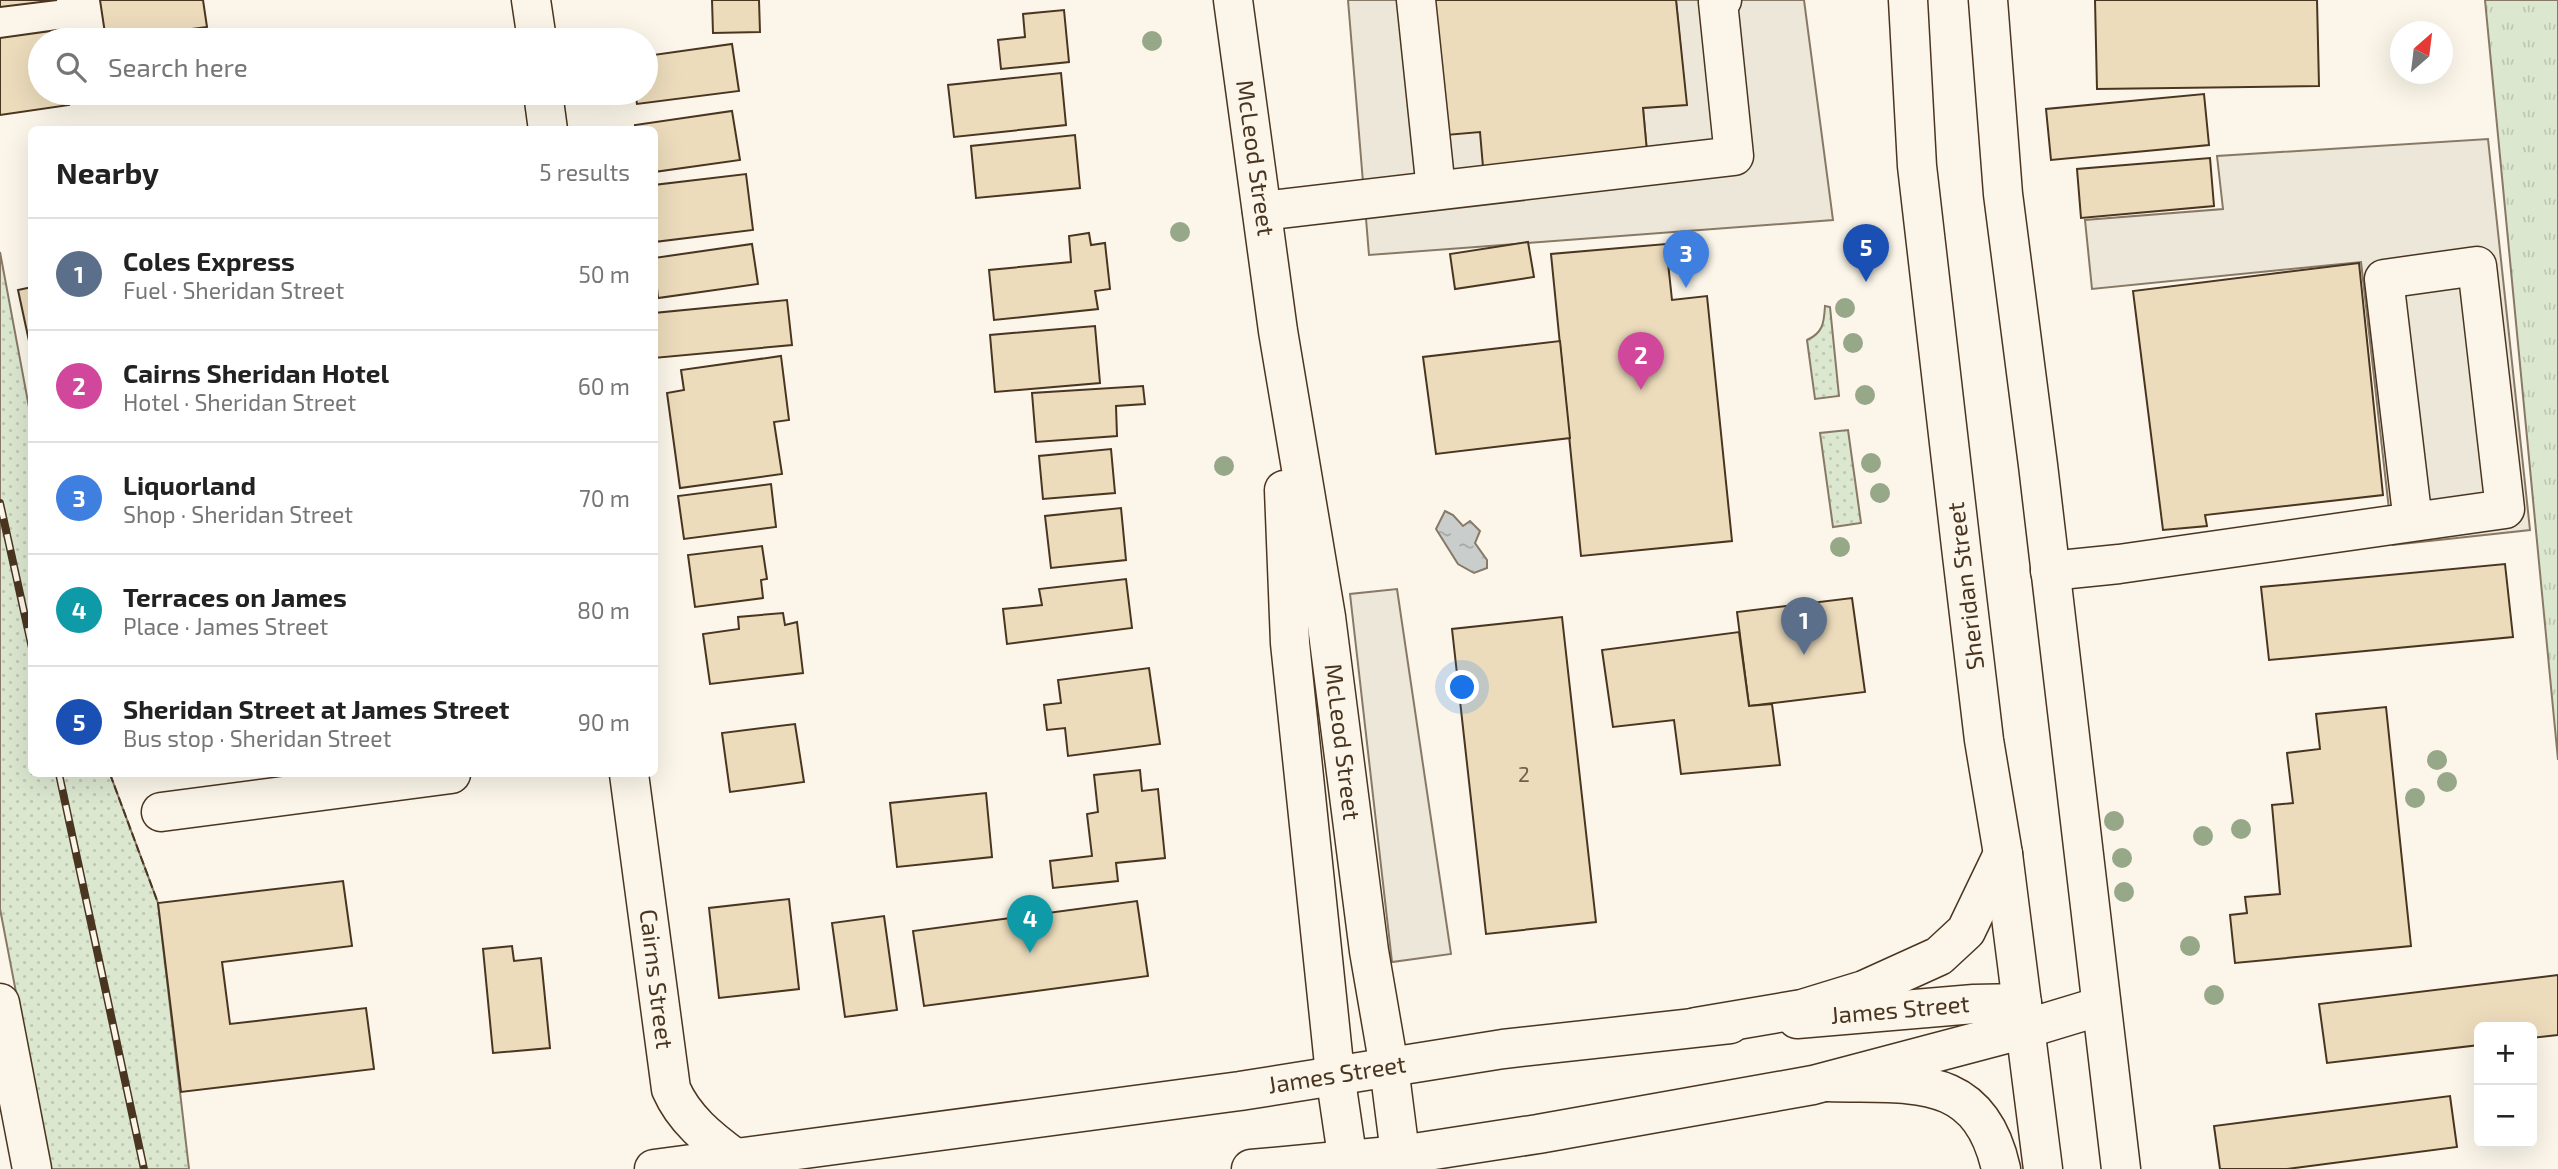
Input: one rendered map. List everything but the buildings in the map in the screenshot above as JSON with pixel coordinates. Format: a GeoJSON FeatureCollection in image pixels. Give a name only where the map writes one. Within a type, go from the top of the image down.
{"type":"FeatureCollection","features":[{"type":"Feature","properties":{"kind":"main road"},"geometry":{"type":"LineString","coordinates":[[531,0],[535,28]]}},
{"type":"Feature","properties":{"kind":"main road","name":"McLeod Street"},"geometry":{"type":"LineString","coordinates":[[1233,0],[1276,316],[1326,617],[1369,951],[1389,1068],[1401,1162]]}},
{"type":"Feature","properties":{"kind":"main road"},"geometry":{"type":"LineString","coordinates":[[1416,0],[1436,190]]}},
{"type":"Feature","properties":{"kind":"main road"},"geometry":{"type":"LineString","coordinates":[[1262,211],[1734,156],[1718,2],[1722,0]]}},
{"type":"Feature","properties":{"kind":"main road","name":"Sheridan Street"},"geometry":{"type":"LineString","coordinates":[[1908,0],[1917,166],[1984,740],[2003,854],[2043,1169]]}},
{"type":"Feature","properties":{"kind":"main road"},"geometry":{"type":"LineString","coordinates":[[1988,0],[2003,194],[2121,1169]]}},
{"type":"Feature","properties":{"kind":"main road"},"geometry":{"type":"LineString","coordinates":[[545,105],[547,126]]}},
{"type":"Feature","properties":{"kind":"main road"},"geometry":{"type":"LineString","coordinates":[[2050,572],[2119,564],[2505,509],[2477,266],[2385,279],[2413,522]]}},
{"type":"Feature","properties":{"kind":"main road","name":"McLeod Street"},"geometry":{"type":"LineString","coordinates":[[1276,316],[1290,643],[1335,1074],[1349,1165]]}},
{"type":"Feature","properties":{"kind":"main road"},"geometry":{"type":"LineString","coordinates":[[161,812],[428,777]]}},
{"type":"Feature","properties":{"kind":"main road","name":"Cairns Street"},"geometry":{"type":"LineString","coordinates":[[629,777],[669,1077],[676,1101],[684,1112],[711,1140],[735,1158]]}},
{"type":"Feature","properties":{"kind":"main road"},"geometry":{"type":"LineString","coordinates":[[1696,1027],[1802,1009],[1864,990],[1939,956],[1966,931],[2003,854]]}},
{"type":"Feature","properties":{"kind":"main road"},"geometry":{"type":"LineString","coordinates":[[0,1003],[32,1169]]}},
{"type":"Feature","properties":{"kind":"main road","name":"James Street"},"geometry":{"type":"LineString","coordinates":[[654,1169],[1240,1091],[1503,1049],[1696,1027],[1974,1004],[2023,1016]]}},
{"type":"Feature","properties":{"kind":"main road"},"geometry":{"type":"LineString","coordinates":[[2023,1016],[2101,1006]]}},
{"type":"Feature","properties":{"kind":"main road","name":"James Street"},"geometry":{"type":"LineString","coordinates":[[1251,1169],[1401,1162],[1538,1134],[1828,1082],[1907,1059],[2023,1016]]}},
{"type":"Feature","properties":{"kind":"main road"},"geometry":{"type":"LineString","coordinates":[[1828,1082],[1921,1085],[1945,1091],[1969,1107],[1988,1130],[1996,1147],[2000,1169]]}},
{"type":"Feature","properties":{"kind":"green space"},"geometry":{"type":"Polygon","coordinates":[[[2485,0],[2558,0],[2558,760],[2485,0]]]}},
{"type":"Feature","properties":{"kind":"green space"},"geometry":{"type":"Polygon","coordinates":[[[0,252],[28,402],[28,777],[111,777],[158,903],[189,1169],[50,1169],[0,909],[0,252]]]}},
{"type":"Feature","properties":{"kind":"green space"},"geometry":{"type":"Polygon","coordinates":[[[1825,306],[1830,307],[1839,396],[1815,399],[1807,340],[1822,327],[1825,306]]]}},
{"type":"Feature","properties":{"kind":"green space"},"geometry":{"type":"Polygon","coordinates":[[[1848,430],[1861,523],[1833,527],[1820,433],[1848,430]]]}},
{"type":"Feature","properties":{"kind":"shaded area"},"geometry":{"type":"Polygon","coordinates":[[[1348,0],[1433,0],[1480,132],[1647,152],[1643,108],[1686,104],[1676,0],[1804,0],[1833,220],[1369,255],[1348,0]]]}},
{"type":"Feature","properties":{"kind":"shaded area"},"geometry":{"type":"Polygon","coordinates":[[[2488,139],[2530,530],[2393,545],[2361,262],[2092,289],[2085,220],[2223,209],[2217,156],[2488,139]]]}},
{"type":"Feature","properties":{"kind":"shaded area"},"geometry":{"type":"Polygon","coordinates":[[[1397,589],[1451,954],[1392,962],[1350,594],[1397,589]]]}},
{"type":"Feature","properties":{"kind":"water"},"geometry":{"type":"Polygon","coordinates":[[[1445,511],[1463,526],[1470,521],[1480,531],[1475,543],[1487,560],[1487,568],[1474,573],[1458,564],[1436,529],[1445,511]]]}},
{"type":"Feature","properties":{"kind":"railway"},"geometry":{"type":"LineString","coordinates":[[0,503],[28,630]]}},
{"type":"Feature","properties":{"kind":"railway"},"geometry":{"type":"LineString","coordinates":[[60,777],[144,1169]]}},
{"type":"Feature","properties":{"kind":"fence"},"geometry":{"type":"LineString","coordinates":[[111,777],[158,903]]}},
{"type":"Feature","properties":{"kind":"place","name":"Sheridan Street at James Street"},"geometry":{"type":"Point","coordinates":[1866,282]}},
{"type":"Feature","properties":{"kind":"place","name":"Liquorland"},"geometry":{"type":"Point","coordinates":[1686,288]}},
{"type":"Feature","properties":{"kind":"place","name":"Cairns Sheridan Hotel"},"geometry":{"type":"Point","coordinates":[1641,390]}},
{"type":"Feature","properties":{"kind":"place","name":"Coles Express"},"geometry":{"type":"Point","coordinates":[1804,655]}},
{"type":"Feature","properties":{"kind":"place","name":"Terraces on James"},"geometry":{"type":"Point","coordinates":[1030,953]}}]}
